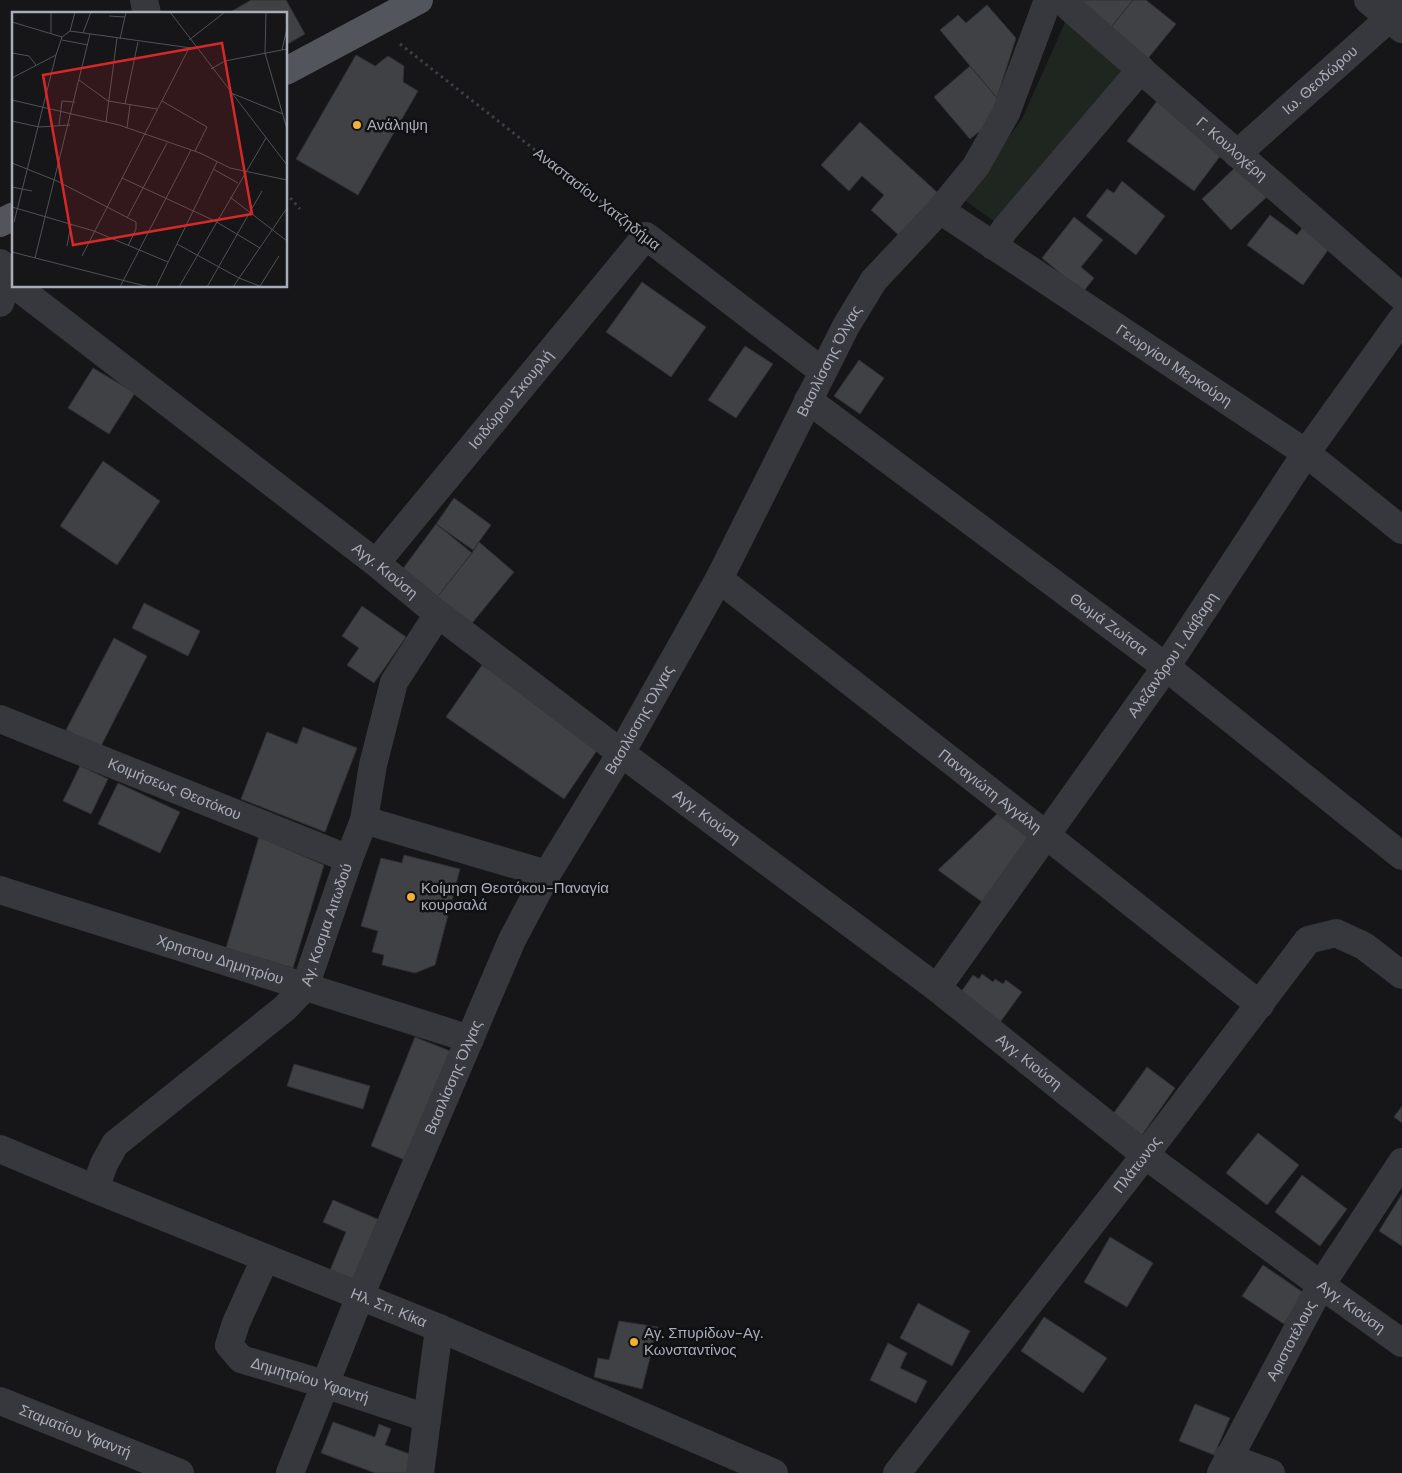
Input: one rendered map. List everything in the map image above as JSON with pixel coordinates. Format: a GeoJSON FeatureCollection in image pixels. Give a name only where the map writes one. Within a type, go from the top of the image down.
{"type":"FeatureCollection","features":[{"type":"Feature","properties":{"kind":"main road"},"geometry":{"type":"LineString","coordinates":[[288,70],[375,24],[408,3]]}},
{"type":"Feature","properties":{"kind":"main road"},"geometry":{"type":"LineString","coordinates":[[0,223],[12,217]]}},
{"type":"Feature","properties":{"kind":"street","name":"Βασιλίσσης Όλγας"},"geometry":{"type":"LineString","coordinates":[[290,1473],[360,1296],[512,940],[547,874],[621,753],[719,579],[846,326],[874,280],[940,210],[976,166],[1006,113],[1048,0]]}},
{"type":"Feature","properties":{"kind":"street","name":"Γ. Κουλοχέρη"},"geometry":{"type":"LineString","coordinates":[[1062,0],[1070,9],[1402,297]]}},
{"type":"Feature","properties":{"kind":"street"},"geometry":{"type":"LineString","coordinates":[[1368,0],[1398,18]]}},
{"type":"Feature","properties":{"kind":"street","name":"Ιω. Θεοδώρου"},"geometry":{"type":"LineString","coordinates":[[1237,154],[1398,18]]}},
{"type":"Feature","properties":{"kind":"street"},"geometry":{"type":"LineString","coordinates":[[993,246],[1141,69]]}},
{"type":"Feature","properties":{"kind":"street","name":"Γεωργίου Μερκούρη"},"geometry":{"type":"LineString","coordinates":[[940,210],[1306,453],[1402,530]]}},
{"type":"Feature","properties":{"kind":"street","name":"Αναστασίου Χατζηδήμα"},"geometry":{"type":"LineString","coordinates":[[646,236],[822,371]]}},
{"type":"Feature","properties":{"kind":"street","name":"Ισιδώρου Σκουρλή"},"geometry":{"type":"LineString","coordinates":[[376,562],[646,236]]}},
{"type":"Feature","properties":{"kind":"street","name":"Αγγ. Κιούση"},"geometry":{"type":"LineString","coordinates":[[15,288],[376,562],[438,614],[936,988],[1145,1155],[1402,1343]]}},
{"type":"Feature","properties":{"kind":"street","name":"Αλεζανδρου Ι. Δάβαρη"},"geometry":{"type":"LineString","coordinates":[[936,988],[1166,667],[1306,453],[1402,319]]}},
{"type":"Feature","properties":{"kind":"street","name":"Θωμά Ζωίτσα"},"geometry":{"type":"LineString","coordinates":[[808,400],[1166,667],[1402,856]]}},
{"type":"Feature","properties":{"kind":"street","name":"Παναγιώτη Αγγάλη"},"geometry":{"type":"LineString","coordinates":[[719,579],[1260,1005]]}},
{"type":"Feature","properties":{"kind":"street","name":"Αγ. Κοσμα Αιτωδού"},"geometry":{"type":"LineString","coordinates":[[95,1189],[104,1164],[115,1144],[285,1008],[306,987],[364,820],[373,765],[394,682],[438,614]]}},
{"type":"Feature","properties":{"kind":"street","name":"Κοιμήσεως Θεοτόκου"},"geometry":{"type":"LineString","coordinates":[[0,719],[349,859]]}},
{"type":"Feature","properties":{"kind":"street"},"geometry":{"type":"LineString","coordinates":[[364,820],[547,874]]}},
{"type":"Feature","properties":{"kind":"street","name":"Χρηστου Δημητρίου"},"geometry":{"type":"LineString","coordinates":[[0,890],[470,1039]]}},
{"type":"Feature","properties":{"kind":"street","name":"Πλάτωνος"},"geometry":{"type":"LineString","coordinates":[[897,1473],[1145,1155],[1308,940],[1336,932],[1364,946],[1402,975]]}},
{"type":"Feature","properties":{"kind":"street","name":"Ηλ. Σπ. Κίκα"},"geometry":{"type":"LineString","coordinates":[[0,1149],[265,1259],[439,1328],[774,1473]]}},
{"type":"Feature","properties":{"kind":"street","name":"Αριστοτέλους"},"geometry":{"type":"LineString","coordinates":[[1224,1465],[1321,1285],[1402,1162]]}},
{"type":"Feature","properties":{"kind":"street","name":"Δημητρίου Υφαντή"},"geometry":{"type":"LineString","coordinates":[[265,1259],[236,1324],[229,1345],[241,1359],[427,1418]]}},
{"type":"Feature","properties":{"kind":"street"},"geometry":{"type":"LineString","coordinates":[[420,1473],[439,1328]]}},
{"type":"Feature","properties":{"kind":"street","name":"Σταματίου Υφαντή"},"geometry":{"type":"LineString","coordinates":[[0,1401],[180,1473]]}},
{"type":"Feature","properties":{"kind":"street"},"geometry":{"type":"LineString","coordinates":[[1224,1465],[1271,1473]]}},
{"type":"Feature","properties":{"kind":"path","name":"Αναστασίου Χατζηδήμα"},"geometry":{"type":"LineString","coordinates":[[375,24],[646,236]]}},
{"type":"Feature","properties":{"kind":"path"},"geometry":{"type":"LineString","coordinates":[[288,195],[300,210]]}},
{"type":"Feature","properties":{"kind":"shaded area"},"geometry":{"type":"Polygon","coordinates":[[[1071,9],[1141,69],[1005,229],[963,199],[1022,119],[1071,9]]]}},
{"type":"Feature","properties":{"kind":"building"},"geometry":{"type":"Polygon","coordinates":[[[251,0],[286,0],[305,34],[288,44],[288,12],[232,11],[251,0]]]}},
{"type":"Feature","properties":{"kind":"building"},"geometry":{"type":"Polygon","coordinates":[[[1071,0],[1133,0],[1108,31],[1071,0]]]}},
{"type":"Feature","properties":{"kind":"building"},"geometry":{"type":"Polygon","coordinates":[[[1133,0],[1146,0],[1176,24],[1145,62],[1108,31],[1133,0]]]}},
{"type":"Feature","properties":{"kind":"building"},"geometry":{"type":"Polygon","coordinates":[[[987,5],[1016,38],[997,98],[940,30],[958,15],[966,23],[987,5]]]}},
{"type":"Feature","properties":{"kind":"building","name":"Ανάληψη"},"geometry":{"type":"Polygon","coordinates":[[[356,55],[375,66],[388,56],[404,66],[403,82],[418,91],[358,195],[296,159],[356,55]]]}},
{"type":"Feature","properties":{"kind":"building"},"geometry":{"type":"Polygon","coordinates":[[[970,66],[997,98],[991,122],[970,139],[934,97],[970,66]]]}},
{"type":"Feature","properties":{"kind":"building"},"geometry":{"type":"Polygon","coordinates":[[[1157,101],[1224,151],[1194,191],[1127,141],[1157,101]]]}},
{"type":"Feature","properties":{"kind":"building"},"geometry":{"type":"Polygon","coordinates":[[[860,122],[938,193],[903,239],[871,210],[884,195],[862,176],[849,191],[821,165],[860,122]]]}},
{"type":"Feature","properties":{"kind":"building"},"geometry":{"type":"Polygon","coordinates":[[[1241,162],[1270,194],[1231,230],[1202,199],[1241,162]]]}},
{"type":"Feature","properties":{"kind":"building"},"geometry":{"type":"Polygon","coordinates":[[[1122,181],[1165,216],[1136,255],[1086,216],[1107,189],[1114,193],[1122,181]]]}},
{"type":"Feature","properties":{"kind":"building"},"geometry":{"type":"Polygon","coordinates":[[[1270,215],[1297,235],[1306,223],[1333,243],[1303,285],[1247,245],[1270,215]]]}},
{"type":"Feature","properties":{"kind":"building"},"geometry":{"type":"Polygon","coordinates":[[[1074,217],[1103,240],[1081,267],[1094,278],[1083,292],[1042,258],[1074,217]]]}},
{"type":"Feature","properties":{"kind":"building"},"geometry":{"type":"Polygon","coordinates":[[[642,282],[706,327],[671,377],[606,332],[642,282]]]}},
{"type":"Feature","properties":{"kind":"building"},"geometry":{"type":"Polygon","coordinates":[[[745,346],[773,364],[736,418],[708,400],[745,346]]]}},
{"type":"Feature","properties":{"kind":"building"},"geometry":{"type":"Polygon","coordinates":[[[859,360],[884,378],[860,414],[834,396],[859,360]]]}},
{"type":"Feature","properties":{"kind":"building"},"geometry":{"type":"Polygon","coordinates":[[[93,368],[135,393],[109,434],[68,408],[93,368]]]}},
{"type":"Feature","properties":{"kind":"building"},"geometry":{"type":"Polygon","coordinates":[[[103,461],[160,501],[117,565],[60,526],[103,461]]]}},
{"type":"Feature","properties":{"kind":"building"},"geometry":{"type":"Polygon","coordinates":[[[454,498],[491,525],[473,550],[436,524],[454,498]]]}},
{"type":"Feature","properties":{"kind":"building"},"geometry":{"type":"Polygon","coordinates":[[[436,524],[472,553],[434,601],[399,574],[436,524]]]}},
{"type":"Feature","properties":{"kind":"building"},"geometry":{"type":"Polygon","coordinates":[[[479,542],[514,572],[468,628],[434,601],[479,542]]]}},
{"type":"Feature","properties":{"kind":"building"},"geometry":{"type":"Polygon","coordinates":[[[144,603],[200,631],[188,656],[132,628],[144,603]]]}},
{"type":"Feature","properties":{"kind":"building"},"geometry":{"type":"Polygon","coordinates":[[[362,606],[406,637],[374,683],[347,665],[359,648],[342,636],[362,606]]]}},
{"type":"Feature","properties":{"kind":"building"},"geometry":{"type":"Polygon","coordinates":[[[114,638],[147,656],[100,748],[66,730],[114,638]]]}},
{"type":"Feature","properties":{"kind":"building"},"geometry":{"type":"Polygon","coordinates":[[[482,665],[600,746],[564,799],[446,717],[482,665]]]}},
{"type":"Feature","properties":{"kind":"building"},"geometry":{"type":"Polygon","coordinates":[[[303,727],[357,748],[325,832],[241,799],[267,732],[297,744],[303,727]]]}},
{"type":"Feature","properties":{"kind":"building"},"geometry":{"type":"Polygon","coordinates":[[[80,766],[108,779],[91,814],[63,801],[80,766]]]}},
{"type":"Feature","properties":{"kind":"building"},"geometry":{"type":"Polygon","coordinates":[[[118,783],[180,812],[160,853],[98,824],[118,783]]]}},
{"type":"Feature","properties":{"kind":"building"},"geometry":{"type":"Polygon","coordinates":[[[998,813],[1033,839],[989,907],[938,870],[998,813]]]}},
{"type":"Feature","properties":{"kind":"building"},"geometry":{"type":"Polygon","coordinates":[[[259,837],[324,865],[293,968],[226,948],[259,837]]]}},
{"type":"Feature","properties":{"kind":"building","name":"Κοίμηση Θεοτόκου-Παναγία κουρσαλά"},"geometry":{"type":"Polygon","coordinates":[[[404,855],[460,869],[435,965],[415,973],[382,965],[384,955],[372,952],[378,931],[361,926],[381,858],[402,863],[404,855]]]}},
{"type":"Feature","properties":{"kind":"building"},"geometry":{"type":"Polygon","coordinates":[[[982,974],[993,982],[995,979],[1003,984],[1006,980],[1022,992],[996,1028],[956,999],[973,975],[979,979],[982,974]]]}},
{"type":"Feature","properties":{"kind":"building"},"geometry":{"type":"Polygon","coordinates":[[[415,1037],[450,1051],[405,1160],[371,1146],[415,1037]]]}},
{"type":"Feature","properties":{"kind":"building"},"geometry":{"type":"Polygon","coordinates":[[[294,1064],[370,1086],[363,1109],[287,1086],[294,1064]]]}},
{"type":"Feature","properties":{"kind":"building"},"geometry":{"type":"Polygon","coordinates":[[[1147,1067],[1175,1088],[1142,1135],[1113,1114],[1147,1067]]]}},
{"type":"Feature","properties":{"kind":"building"},"geometry":{"type":"Polygon","coordinates":[[[1402,1106],[1402,1123],[1394,1117],[1402,1106]]]}},
{"type":"Feature","properties":{"kind":"building"},"geometry":{"type":"Polygon","coordinates":[[[1258,1133],[1299,1165],[1267,1205],[1226,1173],[1258,1133]]]}},
{"type":"Feature","properties":{"kind":"building"},"geometry":{"type":"Polygon","coordinates":[[[1302,1175],[1347,1209],[1320,1246],[1275,1212],[1302,1175]]]}},
{"type":"Feature","properties":{"kind":"building"},"geometry":{"type":"Polygon","coordinates":[[[1402,1194],[1402,1246],[1379,1231],[1402,1194]]]}},
{"type":"Feature","properties":{"kind":"building"},"geometry":{"type":"Polygon","coordinates":[[[333,1200],[382,1221],[355,1286],[328,1275],[346,1232],[323,1222],[333,1200]]]}},
{"type":"Feature","properties":{"kind":"building"},"geometry":{"type":"Polygon","coordinates":[[[1110,1237],[1153,1263],[1127,1307],[1084,1282],[1110,1237]]]}},
{"type":"Feature","properties":{"kind":"building"},"geometry":{"type":"Polygon","coordinates":[[[1263,1265],[1304,1293],[1284,1324],[1242,1296],[1263,1265]]]}},
{"type":"Feature","properties":{"kind":"building"},"geometry":{"type":"Polygon","coordinates":[[[918,1303],[970,1331],[952,1366],[900,1338],[918,1303]]]}},
{"type":"Feature","properties":{"kind":"building"},"geometry":{"type":"Polygon","coordinates":[[[1044,1317],[1107,1358],[1083,1393],[1021,1351],[1044,1317]]]}},
{"type":"Feature","properties":{"kind":"building","name":"Αγ. Σπυρίδων-Αγ. Κωνσταντίνος"},"geometry":{"type":"Polygon","coordinates":[[[619,1321],[658,1327],[642,1389],[594,1377],[598,1358],[609,1360],[619,1321]]]}},
{"type":"Feature","properties":{"kind":"building"},"geometry":{"type":"Polygon","coordinates":[[[888,1343],[907,1353],[900,1368],[927,1381],[916,1403],[870,1380],[888,1343]]]}},
{"type":"Feature","properties":{"kind":"building"},"geometry":{"type":"Polygon","coordinates":[[[1195,1404],[1230,1418],[1214,1455],[1179,1441],[1195,1404]]]}},
{"type":"Feature","properties":{"kind":"building"},"geometry":{"type":"Polygon","coordinates":[[[333,1422],[375,1437],[379,1424],[391,1429],[385,1445],[415,1456],[412,1473],[375,1473],[321,1453],[333,1422]]]}},
{"type":"Feature","properties":{"kind":"place","name":"Ανάληψη"},"geometry":{"type":"Point","coordinates":[357,125]}},
{"type":"Feature","properties":{"kind":"place","name":"Κοίμηση Θεοτόκου-Παναγία κουρσαλά"},"geometry":{"type":"Point","coordinates":[411,897]}},
{"type":"Feature","properties":{"kind":"place","name":"Αγ. Σπυρίδων-Αγ. Κωνσταντίνος"},"geometry":{"type":"Point","coordinates":[634,1342]}}]}
